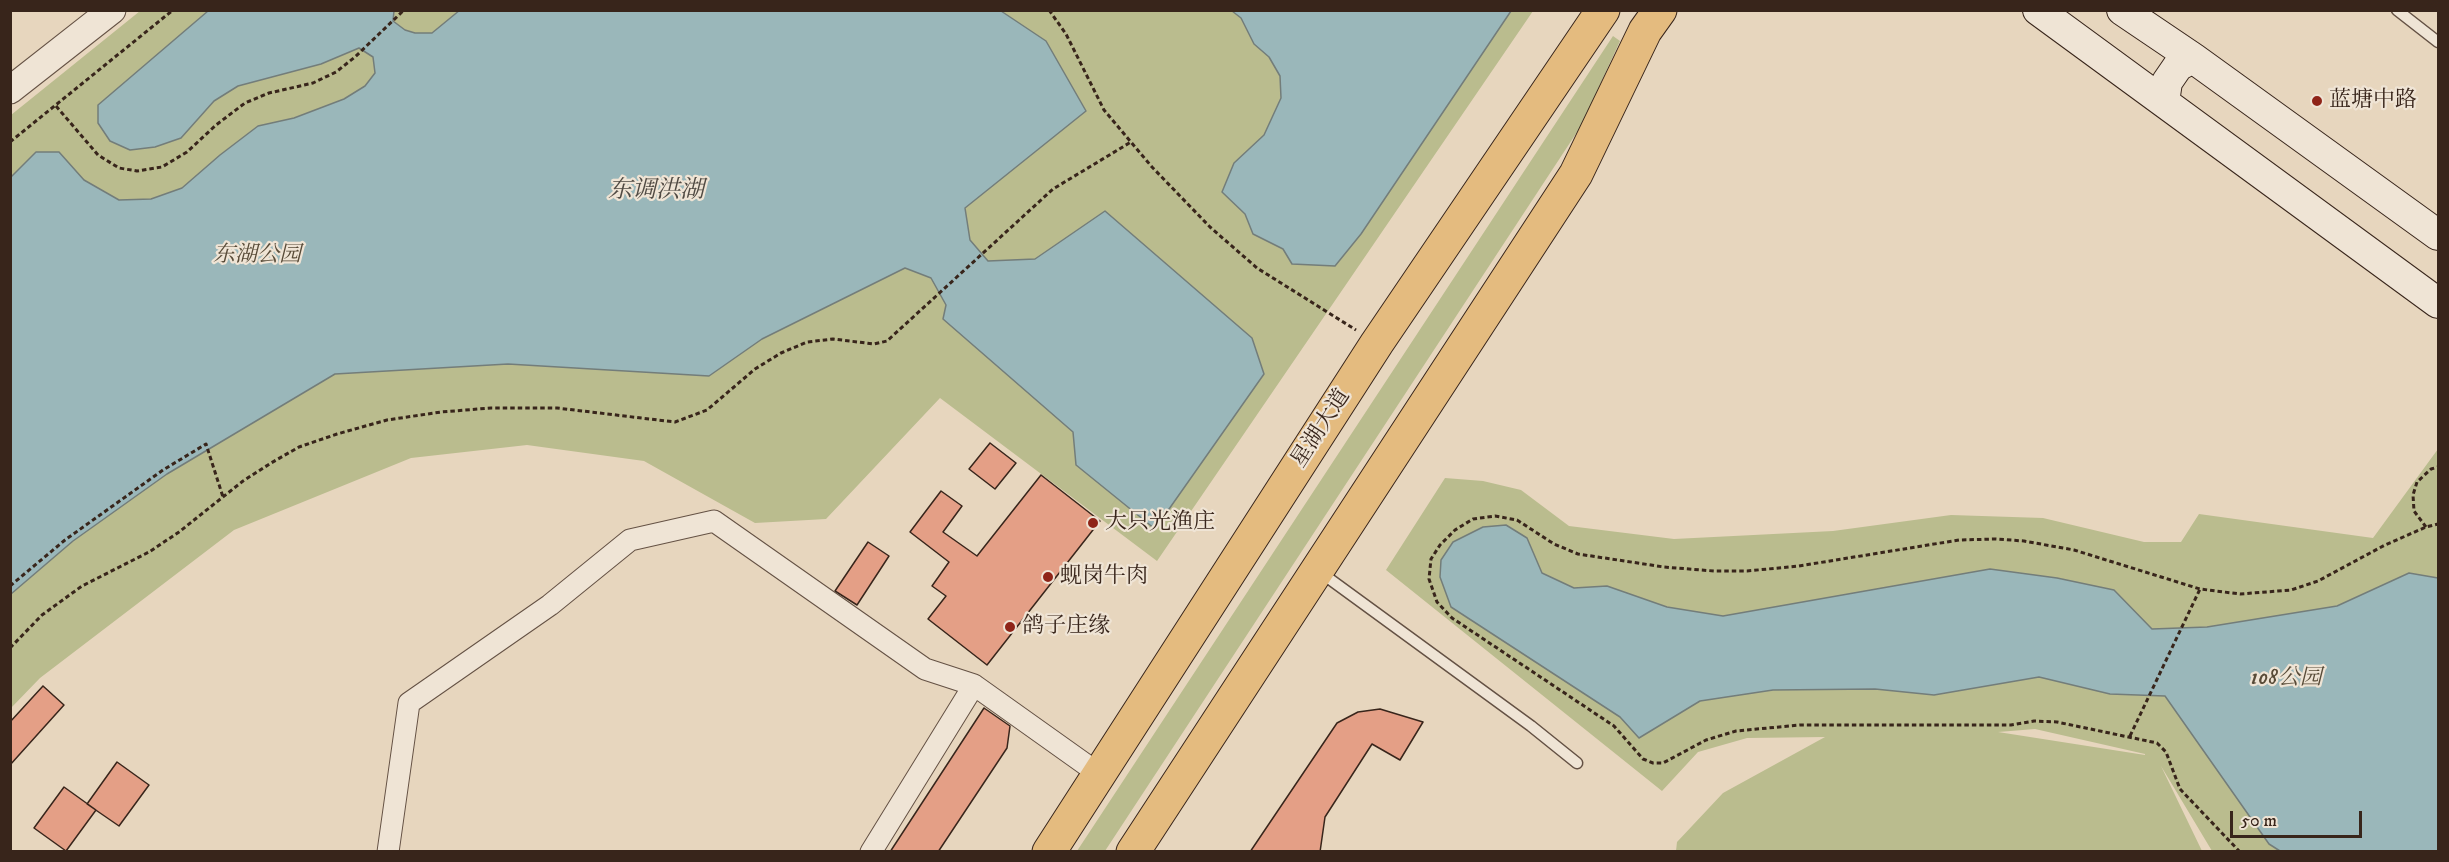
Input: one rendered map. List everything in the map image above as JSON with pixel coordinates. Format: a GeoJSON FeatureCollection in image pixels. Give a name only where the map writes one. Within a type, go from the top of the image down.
{"type":"FeatureCollection","features":[{"type":"Feature","properties":{"kind":"main road","name":"星湖大道"},"geometry":{"type":"LineString","coordinates":[[1049,852],[1377,344],[1602,10]]}},
{"type":"Feature","properties":{"kind":"main road"},"geometry":{"type":"LineString","coordinates":[[1133,852],[1576,174],[1652,21],[1615,10]]}},
{"type":"Feature","properties":{"kind":"main road"},"geometry":{"type":"LineString","coordinates":[[2038,10],[2439,303]]}},
{"type":"Feature","properties":{"kind":"main road"},"geometry":{"type":"LineString","coordinates":[[2122,10],[2436,228]]}},
{"type":"Feature","properties":{"kind":"main road"},"geometry":{"type":"LineString","coordinates":[[2164,102],[2167,82],[2178,66],[2193,58]]}},
{"type":"Feature","properties":{"kind":"street"},"geometry":{"type":"LineString","coordinates":[[10,68],[88,10]]}},
{"type":"Feature","properties":{"kind":"street"},"geometry":{"type":"LineString","coordinates":[[10,90],[112,10]]}},
{"type":"Feature","properties":{"kind":"street"},"geometry":{"type":"LineString","coordinates":[[388,852],[409,703],[550,605],[630,540],[714,521],[925,669],[974,685],[1099,774]]}},
{"type":"Feature","properties":{"kind":"street"},"geometry":{"type":"LineString","coordinates":[[871,852],[974,685]]}},
{"type":"Feature","properties":{"kind":"lane"},"geometry":{"type":"LineString","coordinates":[[2397,10],[2439,42]]}},
{"type":"Feature","properties":{"kind":"lane"},"geometry":{"type":"LineString","coordinates":[[1317,570],[1531,726],[1577,763]]}},
{"type":"Feature","properties":{"kind":"path"},"geometry":{"type":"LineString","coordinates":[[10,142],[173,10]]}},
{"type":"Feature","properties":{"kind":"path"},"geometry":{"type":"LineString","coordinates":[[56,106],[98,154],[119,168],[137,171],[162,167],[187,153],[216,125],[245,103],[269,93],[313,83],[336,72],[404,10]]}},
{"type":"Feature","properties":{"kind":"path"},"geometry":{"type":"LineString","coordinates":[[1049,10],[1066,34],[1104,110],[1152,167],[1202,219],[1257,268],[1377,344]]}},
{"type":"Feature","properties":{"kind":"path"},"geometry":{"type":"LineString","coordinates":[[11,646],[42,615],[82,586],[149,552],[179,532],[243,481],[299,447],[387,420],[491,408],[557,408],[675,422],[707,410],[755,369],[781,353],[807,342],[833,339],[874,344],[887,341],[1053,189],[1131,142]]}},
{"type":"Feature","properties":{"kind":"path"},"geometry":{"type":"LineString","coordinates":[[10,586],[65,540],[163,470],[206,444],[223,497]]}},
{"type":"Feature","properties":{"kind":"path"},"geometry":{"type":"LineString","coordinates":[[2426,526],[2414,511],[2413,495],[2417,482],[2431,469],[2439,467]]}},
{"type":"Feature","properties":{"kind":"path"},"geometry":{"type":"LineString","coordinates":[[2240,852],[2180,789],[2166,752],[2157,743],[2056,722],[2034,721],[2011,725],[1800,726],[1736,731],[1706,740],[1663,763],[1653,763],[1643,759],[1614,726],[1452,618],[1437,602],[1434,595],[1429,579],[1431,559],[1440,545],[1455,530],[1473,519],[1495,516],[1517,520],[1554,544],[1578,554],[1664,567],[1714,572],[1747,571],[1799,566],[1959,540],[1996,539],[2024,541],[2074,550],[2200,589],[2240,594],[2291,590],[2318,581],[2385,545],[2426,526],[2439,524]]}},
{"type":"Feature","properties":{"kind":"path"},"geometry":{"type":"LineString","coordinates":[[2130,736],[2200,589]]}},
{"type":"Feature","properties":{"kind":"green space","name":"东湖公园"},"geometry":{"type":"Polygon","coordinates":[[[140,11],[1533,11],[1157,561],[940,398],[826,519],[755,523],[644,461],[527,445],[411,458],[234,530],[40,678],[11,708],[11,115],[140,11]]]}},
{"type":"Feature","properties":{"kind":"green space"},"geometry":{"type":"Polygon","coordinates":[[[1613,36],[1620,41],[1581,126],[1105,851],[1077,851],[1613,36]]]}},
{"type":"Feature","properties":{"kind":"green space","name":"108公园"},"geometry":{"type":"Polygon","coordinates":[[[2438,449],[2438,851],[2212,851],[2161,766],[2202,851],[1676,851],[1677,842],[1723,793],[1825,737],[1747,738],[1698,752],[1662,791],[1386,570],[1445,478],[1483,481],[1521,490],[1569,526],[1674,539],[1833,531],[1951,515],[2043,518],[2144,542],[2181,542],[2199,514],[2373,538],[2438,449]],[[2035,729],[1998,732],[2145,755],[2035,729]]]}},
{"type":"Feature","properties":{"kind":"water","name":"东调洪湖"},"geometry":{"type":"Polygon","coordinates":[[[460,10],[1001,11],[1046,41],[1086,111],[965,208],[970,240],[988,261],[1035,259],[1105,211],[1252,338],[1264,374],[1155,529],[1076,465],[1073,432],[943,319],[946,305],[931,278],[905,268],[762,339],[709,376],[508,364],[335,374],[167,474],[73,541],[11,594],[11,177],[36,152],[59,152],[84,180],[119,200],[151,199],[182,188],[258,126],[294,118],[344,99],[365,86],[375,73],[373,57],[359,48],[321,64],[238,86],[214,101],[181,138],[155,147],[130,150],[110,141],[98,123],[98,105],[208,11],[394,11],[393,21],[405,30],[415,33],[432,33],[460,10]]]}},
{"type":"Feature","properties":{"kind":"water"},"geometry":{"type":"Polygon","coordinates":[[[1232,11],[1511,11],[1361,234],[1335,266],[1292,264],[1283,249],[1253,234],[1245,214],[1222,192],[1234,163],[1264,135],[1281,98],[1280,76],[1269,57],[1254,44],[1241,18],[1232,11]]]}},
{"type":"Feature","properties":{"kind":"water"},"geometry":{"type":"Polygon","coordinates":[[[1506,525],[1527,538],[1542,573],[1574,588],[1607,586],[1667,607],[1723,616],[1990,569],[2057,578],[2114,590],[2152,629],[2207,627],[2337,606],[2409,573],[2438,578],[2438,851],[2280,851],[2269,844],[2165,696],[2110,694],[2039,677],[1934,695],[1875,689],[1773,690],[1700,701],[1639,738],[1620,717],[1451,607],[1440,577],[1441,560],[1453,542],[1483,527],[1506,525]]]}},
{"type":"Feature","properties":{"kind":"building"},"geometry":{"type":"Polygon","coordinates":[[[990,443],[1016,463],[995,489],[969,469],[990,443]]]}},
{"type":"Feature","properties":{"kind":"building"},"geometry":{"type":"Polygon","coordinates":[[[1041,475],[1100,521],[987,665],[928,619],[946,596],[932,586],[949,562],[910,532],[941,491],[962,506],[943,532],[977,556],[1041,475]]]}},
{"type":"Feature","properties":{"kind":"building"},"geometry":{"type":"Polygon","coordinates":[[[868,542],[889,556],[857,605],[835,591],[868,542]]]}},
{"type":"Feature","properties":{"kind":"building"},"geometry":{"type":"Polygon","coordinates":[[[43,686],[64,705],[10,765],[10,722],[43,686]]]}},
{"type":"Feature","properties":{"kind":"building"},"geometry":{"type":"Polygon","coordinates":[[[984,708],[1010,726],[1007,748],[938,852],[890,852],[984,708]]]}},
{"type":"Feature","properties":{"kind":"building"},"geometry":{"type":"Polygon","coordinates":[[[1380,709],[1423,722],[1400,760],[1372,744],[1325,817],[1320,852],[1250,852],[1337,723],[1358,712],[1380,709]]]}},
{"type":"Feature","properties":{"kind":"building"},"geometry":{"type":"Polygon","coordinates":[[[117,762],[149,785],[119,826],[87,804],[117,762]]]}},
{"type":"Feature","properties":{"kind":"building"},"geometry":{"type":"Polygon","coordinates":[[[64,787],[96,810],[66,851],[34,828],[64,787]]]}},
{"type":"Feature","properties":{"kind":"place","name":"蓝塘中路"},"geometry":{"type":"Point","coordinates":[2317,101]}},
{"type":"Feature","properties":{"kind":"place","name":"大只光渔庄"},"geometry":{"type":"Point","coordinates":[1093,523]}},
{"type":"Feature","properties":{"kind":"place","name":"蚬岗牛肉"},"geometry":{"type":"Point","coordinates":[1048,577]}},
{"type":"Feature","properties":{"kind":"place","name":"鸽子庄缘"},"geometry":{"type":"Point","coordinates":[1010,627]}}]}
